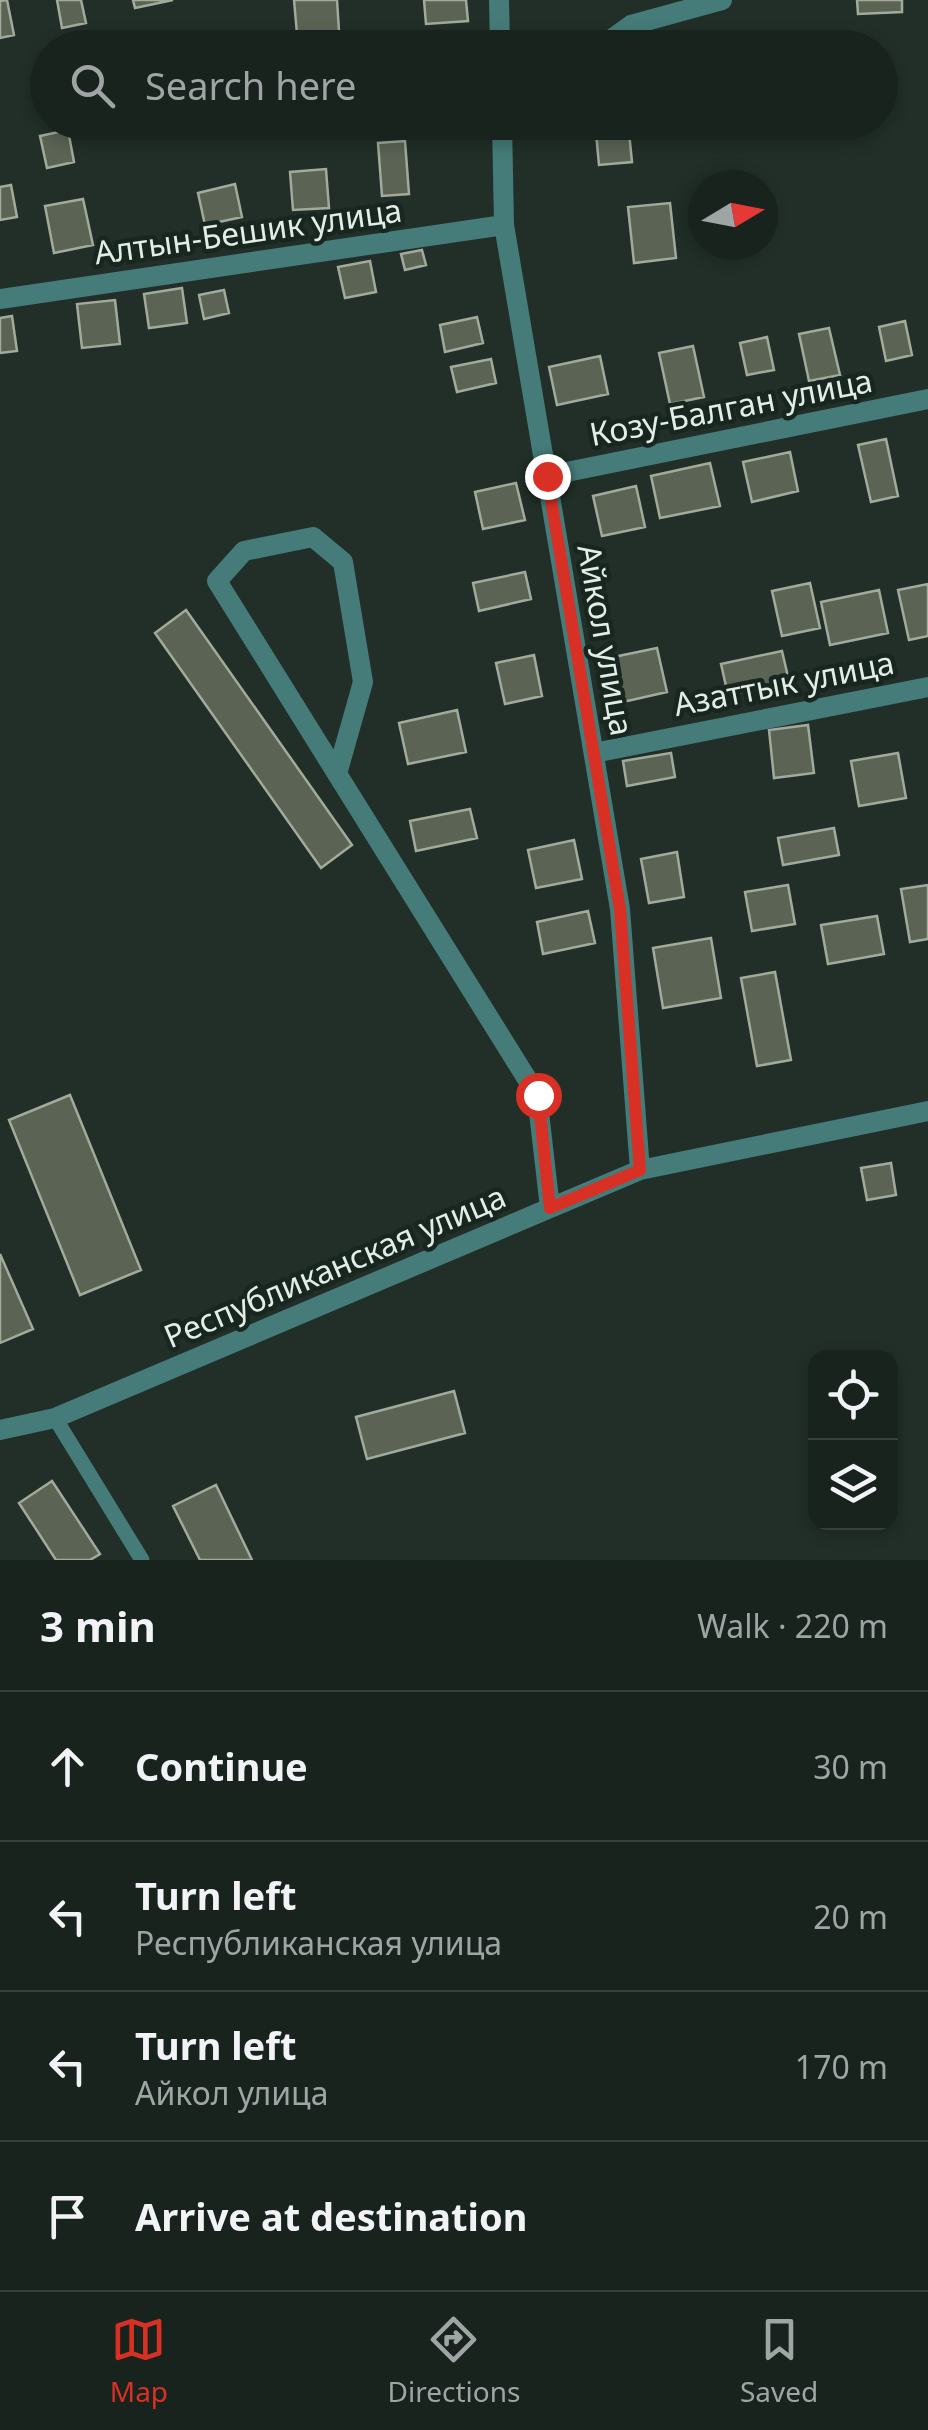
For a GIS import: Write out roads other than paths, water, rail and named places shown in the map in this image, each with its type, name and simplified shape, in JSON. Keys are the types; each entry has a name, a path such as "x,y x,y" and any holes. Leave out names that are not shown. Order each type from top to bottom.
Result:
{"street":[{"path":"499,0 500,30"},
{"path":"624,30 722,0"},
{"name":"Айкол улица","path":"502,140 504,225 620,909 640,1170"},
{"name":"Алтын-Бешик улица","path":"0,298 504,225"},
{"name":"Козу-Балган улица","path":"547,476 928,400"},
{"path":"337,774 363,682 343,562 313,537 244,551 216,581 538,1095 550,1208"},
{"name":"Азаттык улица","path":"594,753 928,686"},
{"name":"Республиканская улица","path":"0,1430 55,1418 640,1170 928,1110"}],"lane":[{"path":"55,1418 142,1560"}]}
